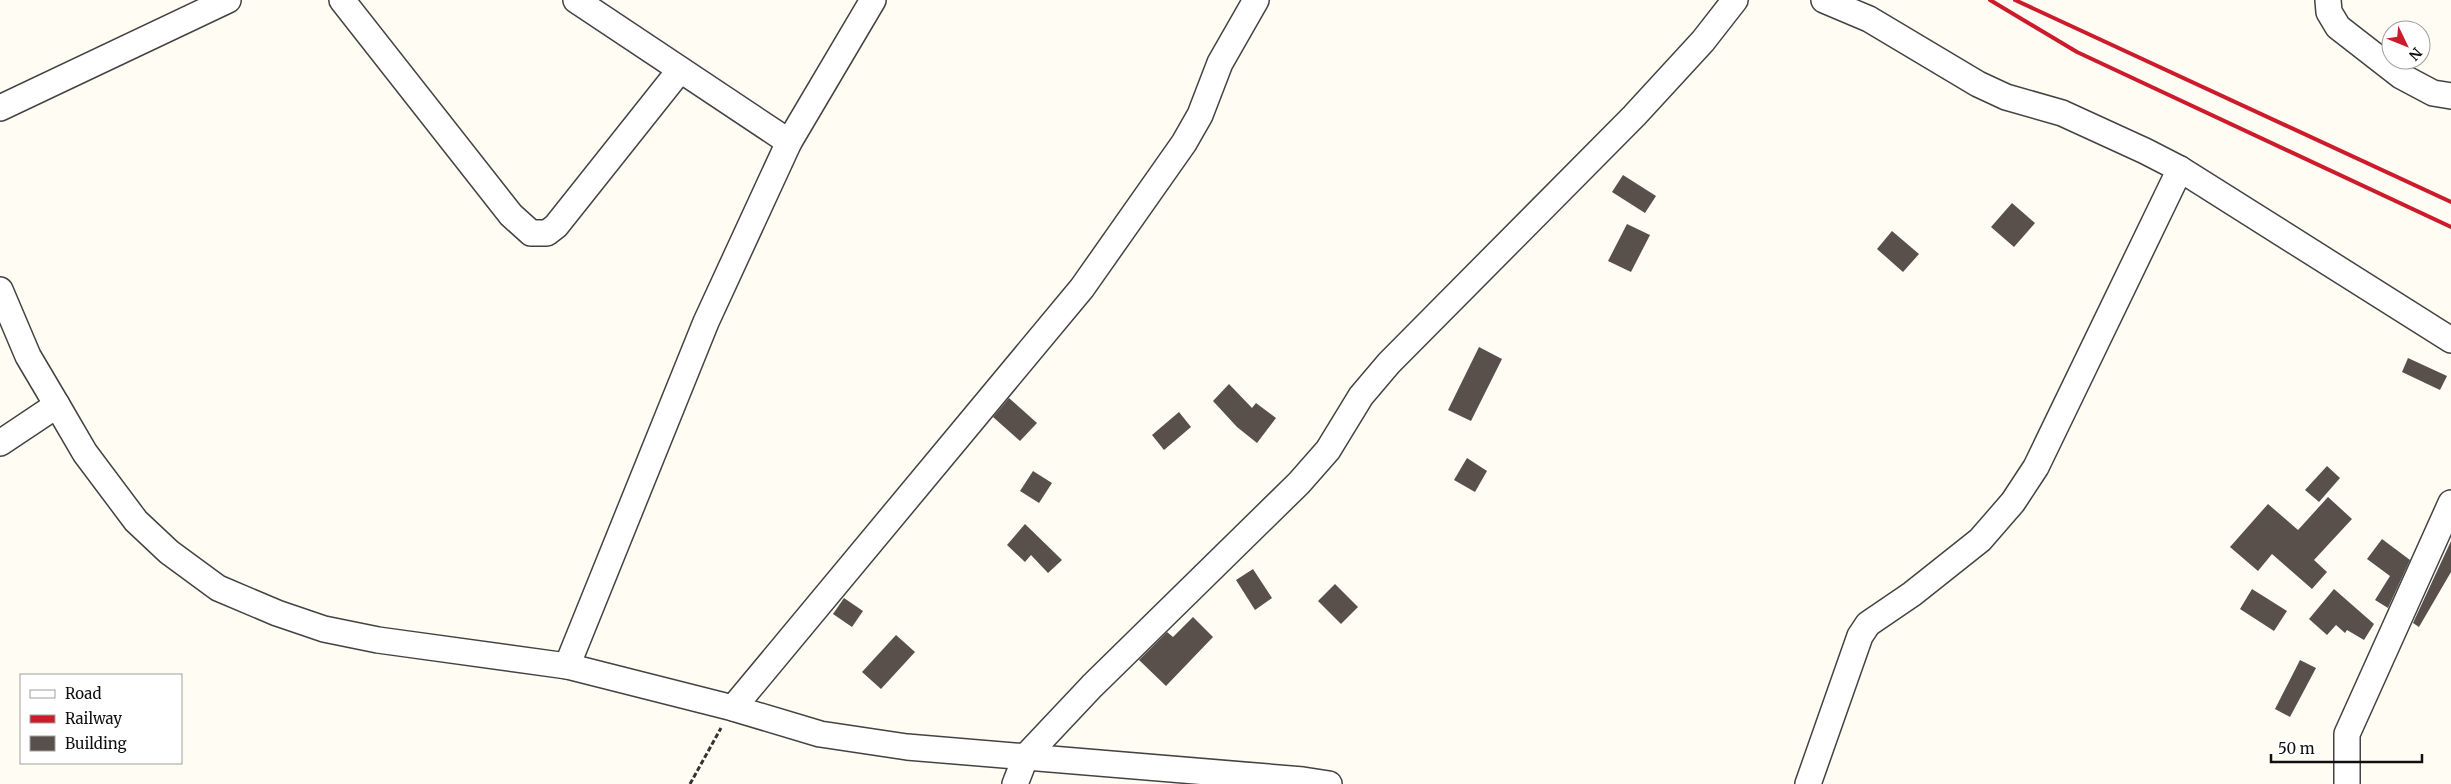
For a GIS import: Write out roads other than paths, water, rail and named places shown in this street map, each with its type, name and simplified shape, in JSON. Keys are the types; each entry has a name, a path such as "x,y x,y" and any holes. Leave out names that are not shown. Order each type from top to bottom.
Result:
{"street":[{"path":"0,108 228,0"},
{"path":"342,0 511,215 531,233 547,232 556,226 680,70"},
{"path":"576,0 789,142"},
{"path":"567,666 706,322 789,142 873,0"},
{"path":"733,708 1082,288 1184,143 1200,115 1220,63 1256,0"},
{"path":"1015,784 1026,756 1092,686 1299,483 1328,450 1362,396 1389,363 1634,116 1704,41 1735,0"},
{"path":"1824,0 1884,28 1978,84 2006,97 2062,112 2180,169 2451,340"},
{"path":"2328,0 2329,12 2338,27 2401,76 2433,93 2451,96"},
{"path":"1808,784 1860,636 1868,624 1912,594 1980,540 2013,502 2041,458 2180,169"},
{"path":"0,290 28,356 85,453 136,521 169,552 218,588 277,613 324,629 378,640 567,666 733,708 820,734 907,747 1303,780 1328,784"},
{"path":"0,443 57,405"},
{"path":"2347,784 2347,734 2451,503"}],"railway":[{"path":"1990,0 2077,52 2451,227"},
{"path":"2015,0 2451,202"}]}
